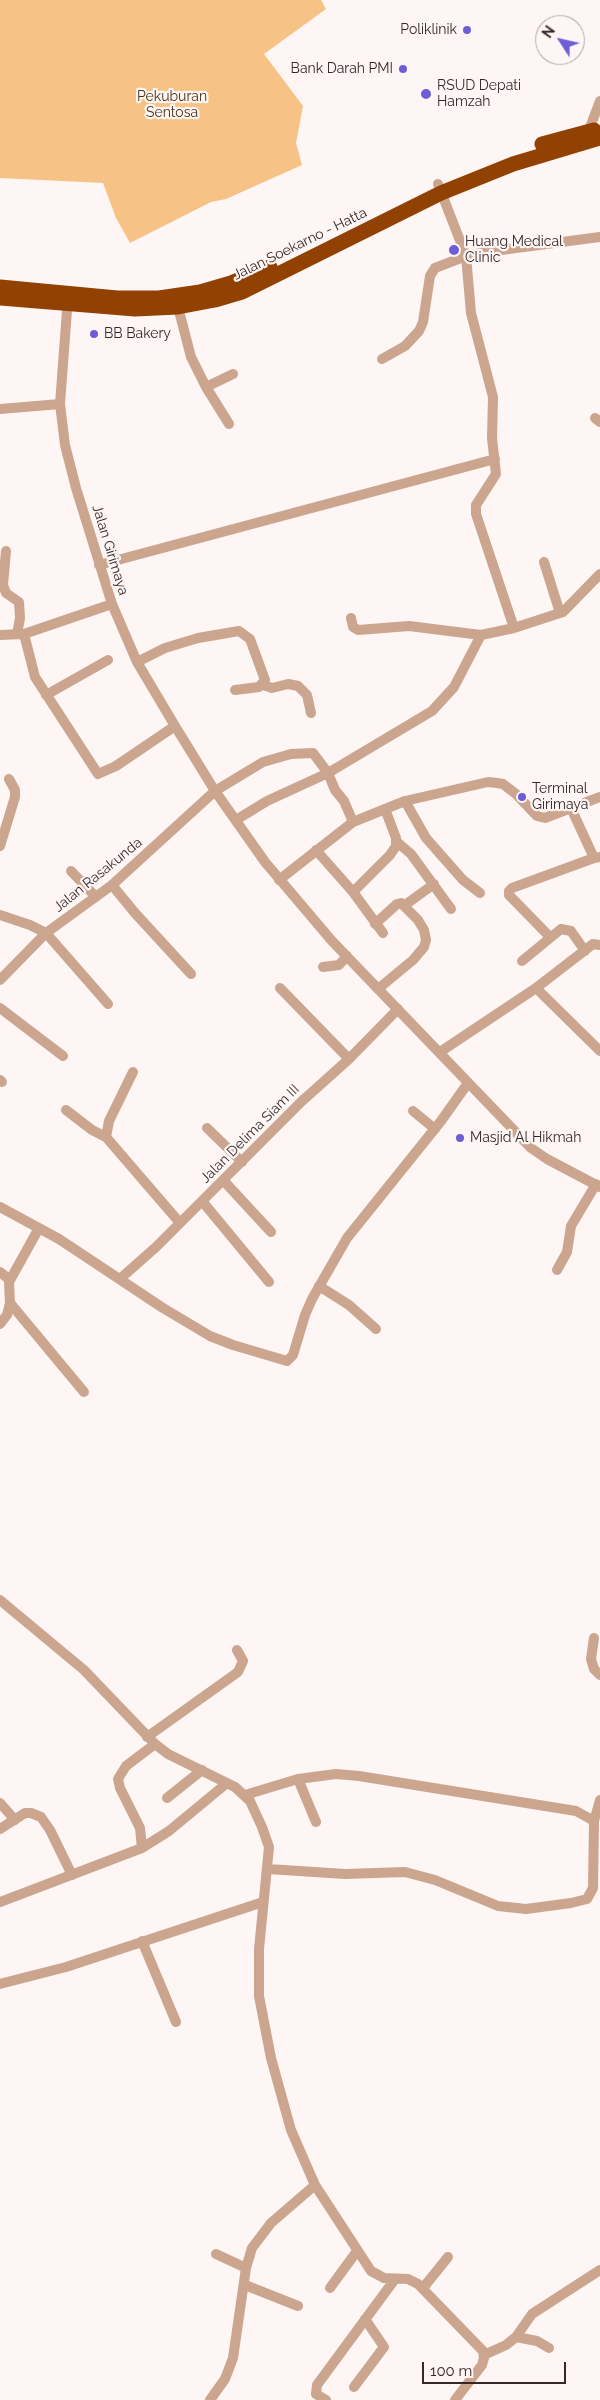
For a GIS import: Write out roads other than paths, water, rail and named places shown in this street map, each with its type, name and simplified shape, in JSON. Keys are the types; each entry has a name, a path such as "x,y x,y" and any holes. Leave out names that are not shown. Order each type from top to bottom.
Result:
{"highway":[{"name":"Jalan Soekarno - Hatta","path":"0,298 68,300 160,298 200,292 231,284 440,189 512,154 596,132"},
{"name":"Jalan Soekarno - Hatta","path":"0,287 135,310 178,307 215,300 242,292 440,189"}],"street":[{"path":"596,132 600,101"},
{"path":"440,189 466,256 471,313 493,397 492,426 495,476 476,505 476,514 514,628"},
{"path":"382,359 405,346 419,332 423,322 432,270 466,256 600,237"},
{"name":"Jalan Girimaya","path":"68,300 60,404 65,445 112,604 137,662 174,726 215,792 279,880 347,956 538,1154 598,1185"},
{"path":"178,307 191,357 206,387 229,424"},
{"path":"206,387 233,374"},
{"path":"0,409 60,404"},
{"path":"99,565 494,459"},
{"path":"6,551 3,584 6,593 19,602 21,634 35,678 98,774 116,766 174,726"},
{"path":"544,562 560,613"},
{"path":"351,618 353,627 358,630 409,626 481,635 514,628 560,613 569,608 600,574"},
{"path":"0,635 21,634 112,604"},
{"path":"137,662 165,648 190,641 239,632 250,639 265,676 263,684"},
{"path":"236,820 267,801 328,773 425,716 439,705 454,687 481,635"},
{"path":"46,695 108,660"},
{"path":"235,690 263,684 270,688 288,684 298,686 307,695 311,712"},
{"name":"Jalan Rasakunda","path":"0,980 46,933 112,885 215,792 263,762 291,754 313,753 328,773"},
{"path":"328,773 335,790 344,801 353,822"},
{"path":"0,846 15,797 15,790 9,779"},
{"path":"279,880 353,822 405,801 488,782 503,784 541,818 600,797"},
{"path":"405,801 426,838 462,880 480,893"},
{"path":"550,937 509,895 509,891 512,888 597,858 572,808"},
{"path":"385,809 396,842 411,854 451,909"},
{"path":"353,892 390,855 396,842"},
{"path":"316,850 353,892 383,933"},
{"path":"71,871 96,897"},
{"path":"405,905 434,884"},
{"path":"112,885 141,921 191,974"},
{"path":"376,924 397,904 405,905 422,925 426,943 413,960 378,989"},
{"path":"0,915 30,925 46,933 108,1004"},
{"path":"522,961 561,929 571,931 585,951"},
{"path":"440,1052 536,988 594,943 600,945"},
{"path":"323,967 337,966 347,956"},
{"path":"280,988 349,1059"},
{"path":"536,988 600,1051"},
{"path":"0,1008 63,1056"},
{"name":"Jalan Delima Siam III","path":"121,1278 180,1223 301,1102 349,1059 398,1009"},
{"path":"106,1136 109,1121 133,1072"},
{"path":"0,1206 121,1278 163,1308 210,1336 287,1361 293,1355 305,1315 318,1286 360,1220 435,1129 468,1083"},
{"path":"66,1110 92,1130 106,1136 180,1223"},
{"path":"413,1111 435,1129"},
{"path":"207,1128 242,1162"},
{"path":"223,1180 271,1232"},
{"path":"557,1270 567,1252 572,1226 598,1185"},
{"path":"202,1201 269,1282"},
{"path":"0,1324 7,1315 10,1303 8,1287 10,1280 39,1228"},
{"path":"0,1272 10,1280"},
{"path":"318,1286 349,1305 376,1330"},
{"path":"10,1303 84,1392"},
{"path":"0,1600 84,1670 151,1741 168,1754 226,1782 245,1795 254,1810 267,1840 268,1870 259,1949 259,1996 270,2058 284,2108 315,2185 356,2251 371,2271 384,2278 413,2280 481,2348 484,2355 482,2365 456,2400"},
{"path":"594,1638 591,1659 594,1669 600,1675"},
{"path":"142,1848 140,1828 120,1788 118,1779 126,1766 151,1741 238,1672 243,1661 237,1650"},
{"path":"167,1798 202,1770"},
{"path":"245,1795 298,1779 336,1774 359,1776 576,1811 594,1821"},
{"path":"298,1779 316,1822"},
{"path":"0,1902 142,1848 169,1831 226,1782"},
{"path":"268,1870 345,1874 405,1872 435,1880 498,1906 520,1909 548,1907 587,1899 591,1894 594,1861 594,1821 600,1800"},
{"path":"0,1803 14,1820"},
{"path":"0,1830 28,1813 41,1817 50,1830 72,1875"},
{"path":"0,1984 66,1967 263,1902"},
{"path":"142,1941 176,2022"},
{"path":"210,2400 220,2388 231,2364 245,2285 246,2268 252,2248 258,2237 286,2209 315,2185"},
{"path":"330,2288 356,2251"},
{"path":"216,2254 246,2268"},
{"path":"423,2288 448,2257"},
{"path":"484,2355 506,2345 516,2336 532,2314 600,2270"},
{"path":"326,2400 316,2394 316,2385 395,2278"},
{"path":"245,2285 298,2306"},
{"path":"354,2387 384,2348 365,2319"},
{"path":"516,2336 537,2341 549,2348"}],"place":[{"name":"Poliklinik","path":"467,30"},
{"name":"Bank Darah PMI","path":"403,69"},
{"name":"RSUD Depati Hamzah","path":"426,94"},
{"name":"Huang Medical Clinic","path":"454,250"},
{"name":"BB Bakery","path":"94,334"},
{"name":"Terminal Girimaya","path":"522,797"},
{"name":"Masjid Al Hikmah","path":"460,1138"}],"park label":[{"name":"Pekuburan Sentosa","path":"172,105"}]}
